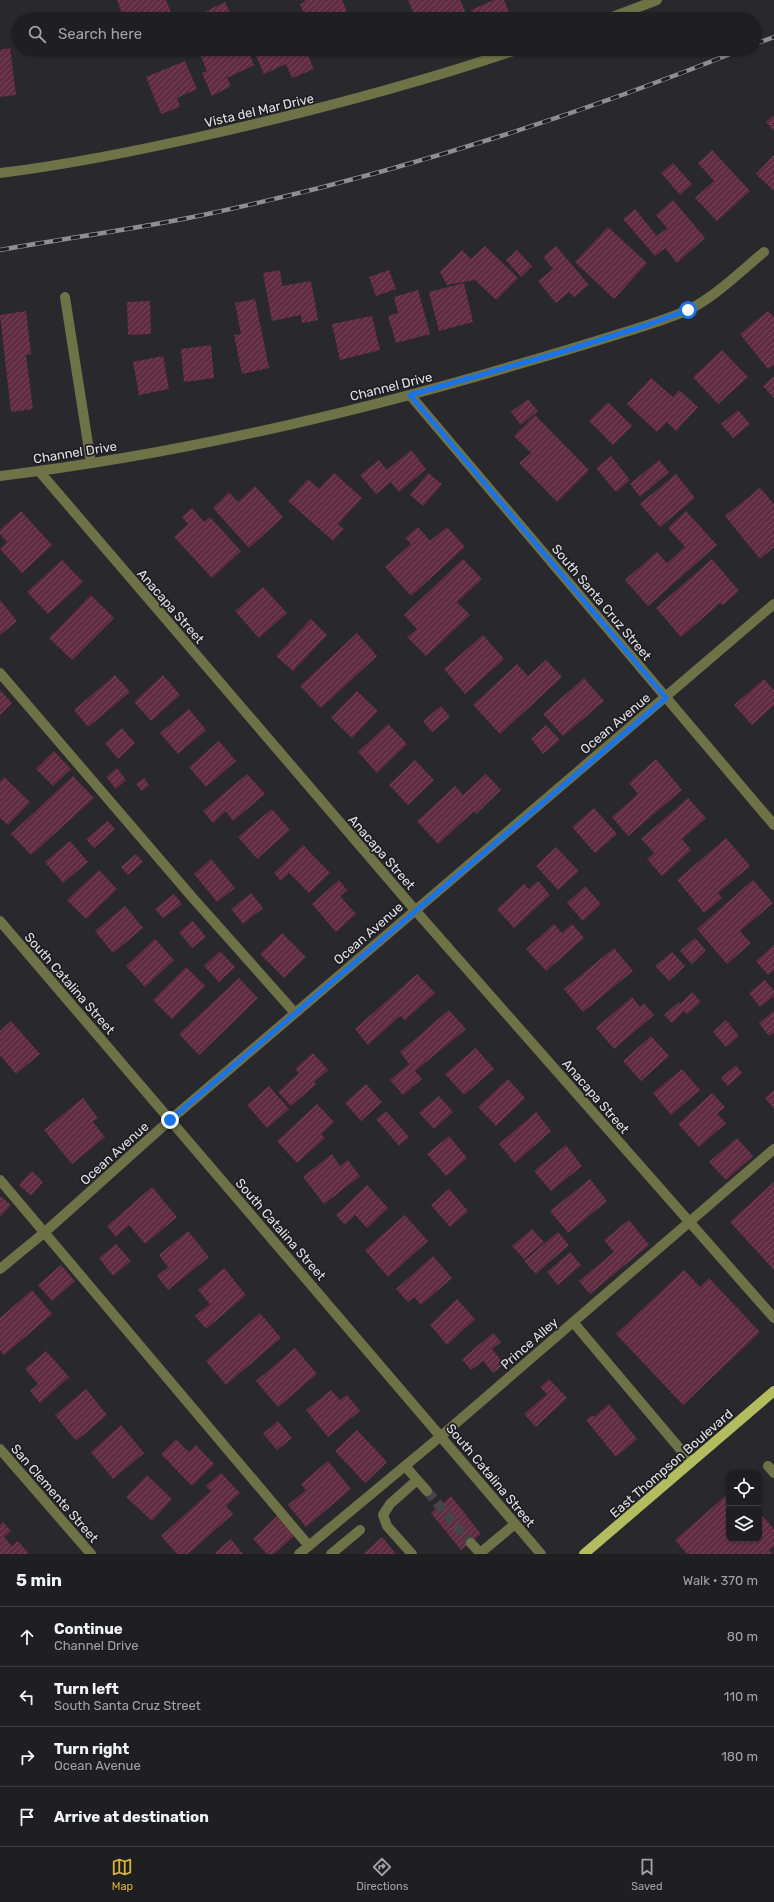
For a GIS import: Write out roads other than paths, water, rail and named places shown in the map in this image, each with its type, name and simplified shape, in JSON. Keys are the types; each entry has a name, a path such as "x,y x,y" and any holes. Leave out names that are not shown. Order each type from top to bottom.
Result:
{"main road":[{"name":"East Thompson Boulevard","path":"584,1554 774,1391"}],"street":[{"path":"625,12 657,0"},
{"name":"Vista del Mar Drive","path":"0,173 62,165 166,144 321,109 498,56"},
{"name":"Channel Drive","path":"0,476 173,449 305,422 410,395 565,351 674,316 702,302 764,252"},
{"path":"64,297 91,463"},
{"name":"South Santa Cruz Street","path":"410,395 774,825"},
{"name":"Anacapa Street","path":"39,471 415,910 774,1318"},
{"name":"Ocean Avenue","path":"0,1269 45,1232 170,1120 666,698 774,604"},
{"path":"0,673 192,897 295,1013"},
{"name":"South Catalina Street","path":"0,921 541,1554"},
{"name":"Prince Alley","path":"299,1554 441,1436 774,1150"},
{"path":"0,1180 309,1546"},
{"path":"573,1322 692,1462"},
{"name":"San Clemente Street","path":"0,1449 91,1554"},
{"path":"405,1466 427,1491"},
{"path":"412,1554 387,1526 383,1515 390,1504 417,1480"},
{"path":"471,1543 479,1554 515,1524"},
{"path":"331,1554 360,1530"}],"tunnel":[{"path":"427,1491 471,1543"}],"railway":[{"path":"762,41 774,37"},
{"path":"0,250 203,215 272,200 409,164 544,122 677,75 725,56"}]}
